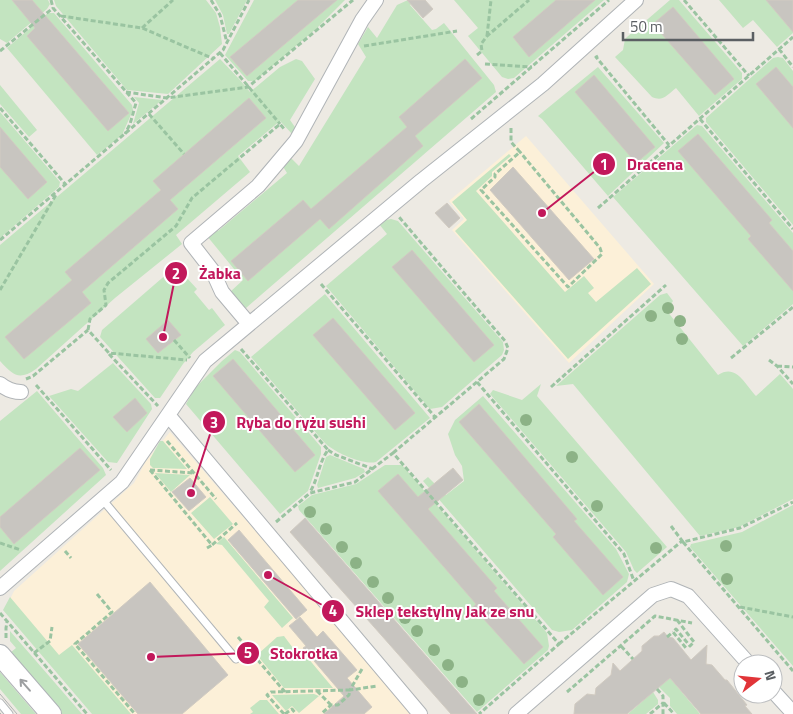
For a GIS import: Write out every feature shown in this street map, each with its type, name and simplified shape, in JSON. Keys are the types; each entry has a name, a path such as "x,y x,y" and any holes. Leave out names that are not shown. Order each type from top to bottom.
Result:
{"street":[{"path":"249,324 222,292 212,270 191,243 258,186 296,141 362,20 376,0"},
{"path":"0,588 122,482 164,411 205,361 421,180 543,84 636,0"},
{"path":"0,384 16,392 23,386"},
{"path":"164,411 420,714"},
{"path":"516,714 652,595 671,589 688,596 740,654"},
{"path":"4,648 51,714"},
{"path":"783,702 793,714"}],"lane":[{"path":"102,500 236,658"},
{"path":"0,703 10,714"}],"path":[{"path":"51,0 53,8 136,103 125,135"},
{"path":"142,28 174,0"},
{"path":"211,0 220,16 227,43"},
{"path":"0,240 214,59 223,50 249,0"},
{"path":"126,92 167,98 248,87 353,0"},
{"path":"487,36 491,0"},
{"path":"477,55 482,51 481,44 487,36 529,0"},
{"path":"684,0 749,76"},
{"path":"0,51 53,8"},
{"path":"61,15 142,28 214,59"},
{"path":"603,30 607,41 603,50 596,57 670,145"},
{"path":"346,49 457,31"},
{"path":"598,208 793,37"},
{"path":"779,49 793,67"},
{"path":"220,53 296,141"},
{"path":"485,64 532,67"},
{"path":"0,108 66,185"},
{"path":"150,114 184,154"},
{"path":"700,118 793,229"},
{"path":"23,386 88,330 90,319 106,305 104,290 108,283 176,226 192,198 280,124"},
{"path":"511,128 511,142 520,152 600,248 602,254 568,287 481,190 495,177 495,174 520,152"},
{"path":"0,290 58,191"},
{"path":"310,493 355,482 373,469 504,359 508,348 505,341 390,207"},
{"path":"311,273 435,417"},
{"path":"550,387 666,285"},
{"path":"731,358 793,306"},
{"path":"88,330 164,411"},
{"path":"232,339 328,450 373,469"},
{"path":"109,354 191,360 174,340"},
{"path":"769,360 793,384"},
{"path":"777,366 793,367"},
{"path":"477,382 624,554 634,581"},
{"path":"36,385 114,473"},
{"path":"266,531 310,493 314,487 324,455 328,450"},
{"path":"394,452 559,644"},
{"path":"194,473 150,470 212,545"},
{"path":"479,714 559,644 683,541 740,528 793,502"},
{"path":"207,548 237,523"},
{"path":"671,526 793,671"},
{"path":"0,543 28,552"},
{"path":"97,594 112,612 76,644 135,714"},
{"path":"738,607 793,617"},
{"path":"0,613 86,714"},
{"path":"564,696 655,616 693,623 699,627"},
{"path":"667,637 676,629 690,646 694,642 676,620"},
{"path":"4,648 7,621"},
{"path":"34,653 50,641 52,627"},
{"path":"673,632 686,648"},
{"path":"238,637 285,692"},
{"path":"621,646 632,659"},
{"path":"321,714 331,705 338,705 349,696 350,690 362,669"},
{"path":"296,714 292,709 284,714 267,695 271,692 350,690 376,686"},
{"path":"657,689 663,696 663,714"},
{"path":"317,691 331,705"},
{"path":"650,714 663,702"},
{"path":"663,702 674,714"}],"shaded area":[{"path":"526,136 654,284 569,363 452,230 464,219 449,201"},
{"path":"170,432 413,714 95,714 5,609 14,591 134,483 146,461"}],"green space":[{"path":"0,0 48,0 50,4 47,9 7,43 0,39"},
{"path":"54,0 206,0 216,13 222,44 168,94 127,90 56,6"},
{"path":"215,0 247,0 229,34 227,34 223,15"},
{"path":"254,0 345,0 317,28 255,81 248,81 225,55"},
{"path":"408,0 415,0 410,5 432,30 444,23 494,85 496,92 246,308 240,306 230,292 243,280 207,236 216,228 218,231 287,173 282,165 290,157 299,166 366,57 358,44 368,27 377,38 397,5"},
{"path":"454,0 604,0 514,78 508,79 502,77 468,36 478,28"},
{"path":"670,0 679,0 742,73 742,79 699,116 676,88 662,98 652,97 615,57 623,50 625,39"},
{"path":"719,0 793,0 793,33 777,47 753,20 743,28"},
{"path":"48,13 54,13 132,105 133,110 122,135 97,155 7,48"},
{"path":"773,58 783,58 793,71 793,225 706,122 706,118"},
{"path":"220,59 250,92 280,67 296,59 302,61 315,79 290,120 297,130 293,135 280,121 238,156 250,172 176,235 182,244 115,298 36,369 25,375 16,375 0,361 0,245"},
{"path":"598,67 664,143 608,196 538,116"},
{"path":"0,85 37,130 29,137 0,104"},
{"path":"134,97 162,100 133,124 139,103"},
{"path":"0,112 60,182 59,187 0,238"},
{"path":"697,125 702,126 793,233 793,304 743,346 613,197"},
{"path":"509,154 511,156 492,172 492,176 476,191 565,292 584,276 594,288 588,293 596,302 637,268 651,284 568,359 455,231 467,220 452,202"},
{"path":"391,219 398,221 503,342 504,350 502,355 442,407 430,409 326,286 387,234 379,224 382,221"},
{"path":"176,266 197,289 194,292 209,310 212,308 225,325 193,352 160,398 155,398 100,337 102,330"},
{"path":"667,293 673,301 667,311 718,375 724,372 735,373 740,376 756,396 780,374 793,389 793,499 739,527 700,536 573,384 556,386 660,295"},
{"path":"325,294 430,418 376,462 372,463 354,459 342,454 323,441 251,357"},
{"path":"235,350 240,352 321,447 321,454 308,491 280,514 186,404 195,388"},
{"path":"113,363 151,404 152,409 117,463 108,462 49,396 71,389 78,391"},
{"path":"541,384 537,396 667,547 637,573 626,552 490,394 493,390 522,400"},
{"path":"37,391 103,468 106,475 0,571 0,421"},
{"path":"483,396 616,549 629,574 627,582 572,630 559,632 552,630 423,481 428,477 446,495 464,481 462,466 455,455 448,434 455,420"},
{"path":"160,441 163,441 187,469 153,468 150,465 150,459"},
{"path":"330,455 364,469 365,472 355,478 318,488 317,485 326,457"},
{"path":"385,465 402,465 547,633 548,650 477,712 299,510 298,506 312,495 356,484"},
{"path":"155,473 190,475 171,492"},
{"path":"210,497 233,524 214,539 191,513"},
{"path":"793,505 793,666 690,547 691,544 742,532"},
{"path":"224,537 293,618 282,628 264,607 269,601 222,545 216,544"},
{"path":"10,597 59,655 72,645 131,714 92,714 3,610"},
{"path":"10,631 82,714 62,714 10,653 16,648 10,641"},
{"path":"284,636 293,648 302,651 333,688 284,688 257,655 277,637"},
{"path":"0,672 36,714 21,714 0,689"},
{"path":"670,678 700,714 677,714 670,706 670,698 659,687"},
{"path":"653,692 658,700 658,704 646,714 628,714"},
{"path":"314,694 319,696 299,713 292,706 286,711 272,695"},
{"path":"260,700 267,700 279,714 250,714 253,712 250,708"}],"building":[{"path":"12,0 32,0 129,113 108,131 27,36 35,28"},
{"path":"298,0 337,0 247,76 230,57"},
{"path":"407,0 425,0 433,9 423,18"},
{"path":"556,0 595,0 529,57 513,37"},
{"path":"766,0 793,0 793,32"},
{"path":"673,7 734,79 715,95 653,24"},
{"path":"465,59 482,78 415,136 423,146 329,229 320,219 248,281 231,261 303,200 311,209 407,127 399,117"},
{"path":"776,67 793,87 793,128 756,84"},
{"path":"594,75 655,147 636,163 575,92"},
{"path":"249,98 266,118 170,200 178,209 82,292 91,303 24,359 5,337 72,280 65,272 161,190 153,181"},
{"path":"0,127 47,182 28,199 0,167"},
{"path":"698,134 772,220 769,223 793,251 793,291 748,239 751,236 678,151"},
{"path":"513,167 594,259 569,280 490,190"},
{"path":"447,203 460,218 449,228 435,213"},
{"path":"412,250 494,345 474,362 392,267"},
{"path":"333,318 415,413 395,430 313,335"},
{"path":"168,320 181,335 158,353 146,339"},
{"path":"233,359 315,455 295,472 213,376"},
{"path":"135,398 147,413 127,432 113,417"},
{"path":"479,404 577,519 574,521 623,577 603,595 553,537 556,534 459,422"},
{"path":"80,448 100,470 14,544 0,527 0,517"},
{"path":"453,468 463,480 428,509 497,588 494,591 543,647 524,664 473,607 476,604 378,491 398,474 418,497"},
{"path":"190,478 206,497 189,511 172,492"},
{"path":"305,518 477,714 451,714 290,532"},
{"path":"239,530 307,610 296,619 228,540"},
{"path":"150,582 228,675 182,714 138,714 78,644"},
{"path":"300,617 317,637 323,631 357,670 347,678 372,707 364,714 324,714 344,696 303,648 306,646 289,626"},
{"path":"664,632 668,637 673,638 691,660 707,645 706,664 712,665 733,688 733,704 746,704 745,706 752,714 701,714 670,678 627,714 574,714 575,704 587,694 595,695 596,688 611,675 613,663 620,671 642,651 642,646 654,636 659,636"}],"tram line":[{"path":"0,694 17,714"}],"place":[{"name":"Dracena","path":"542,213"},
{"name":"Żabka","path":"163,337"},
{"name":"Ryba do ryżu sushi","path":"191,493"},
{"name":"Sklep tekstylny Jak ze snu","path":"268,575"},
{"name":"Stokrotka","path":"151,657"}]}
